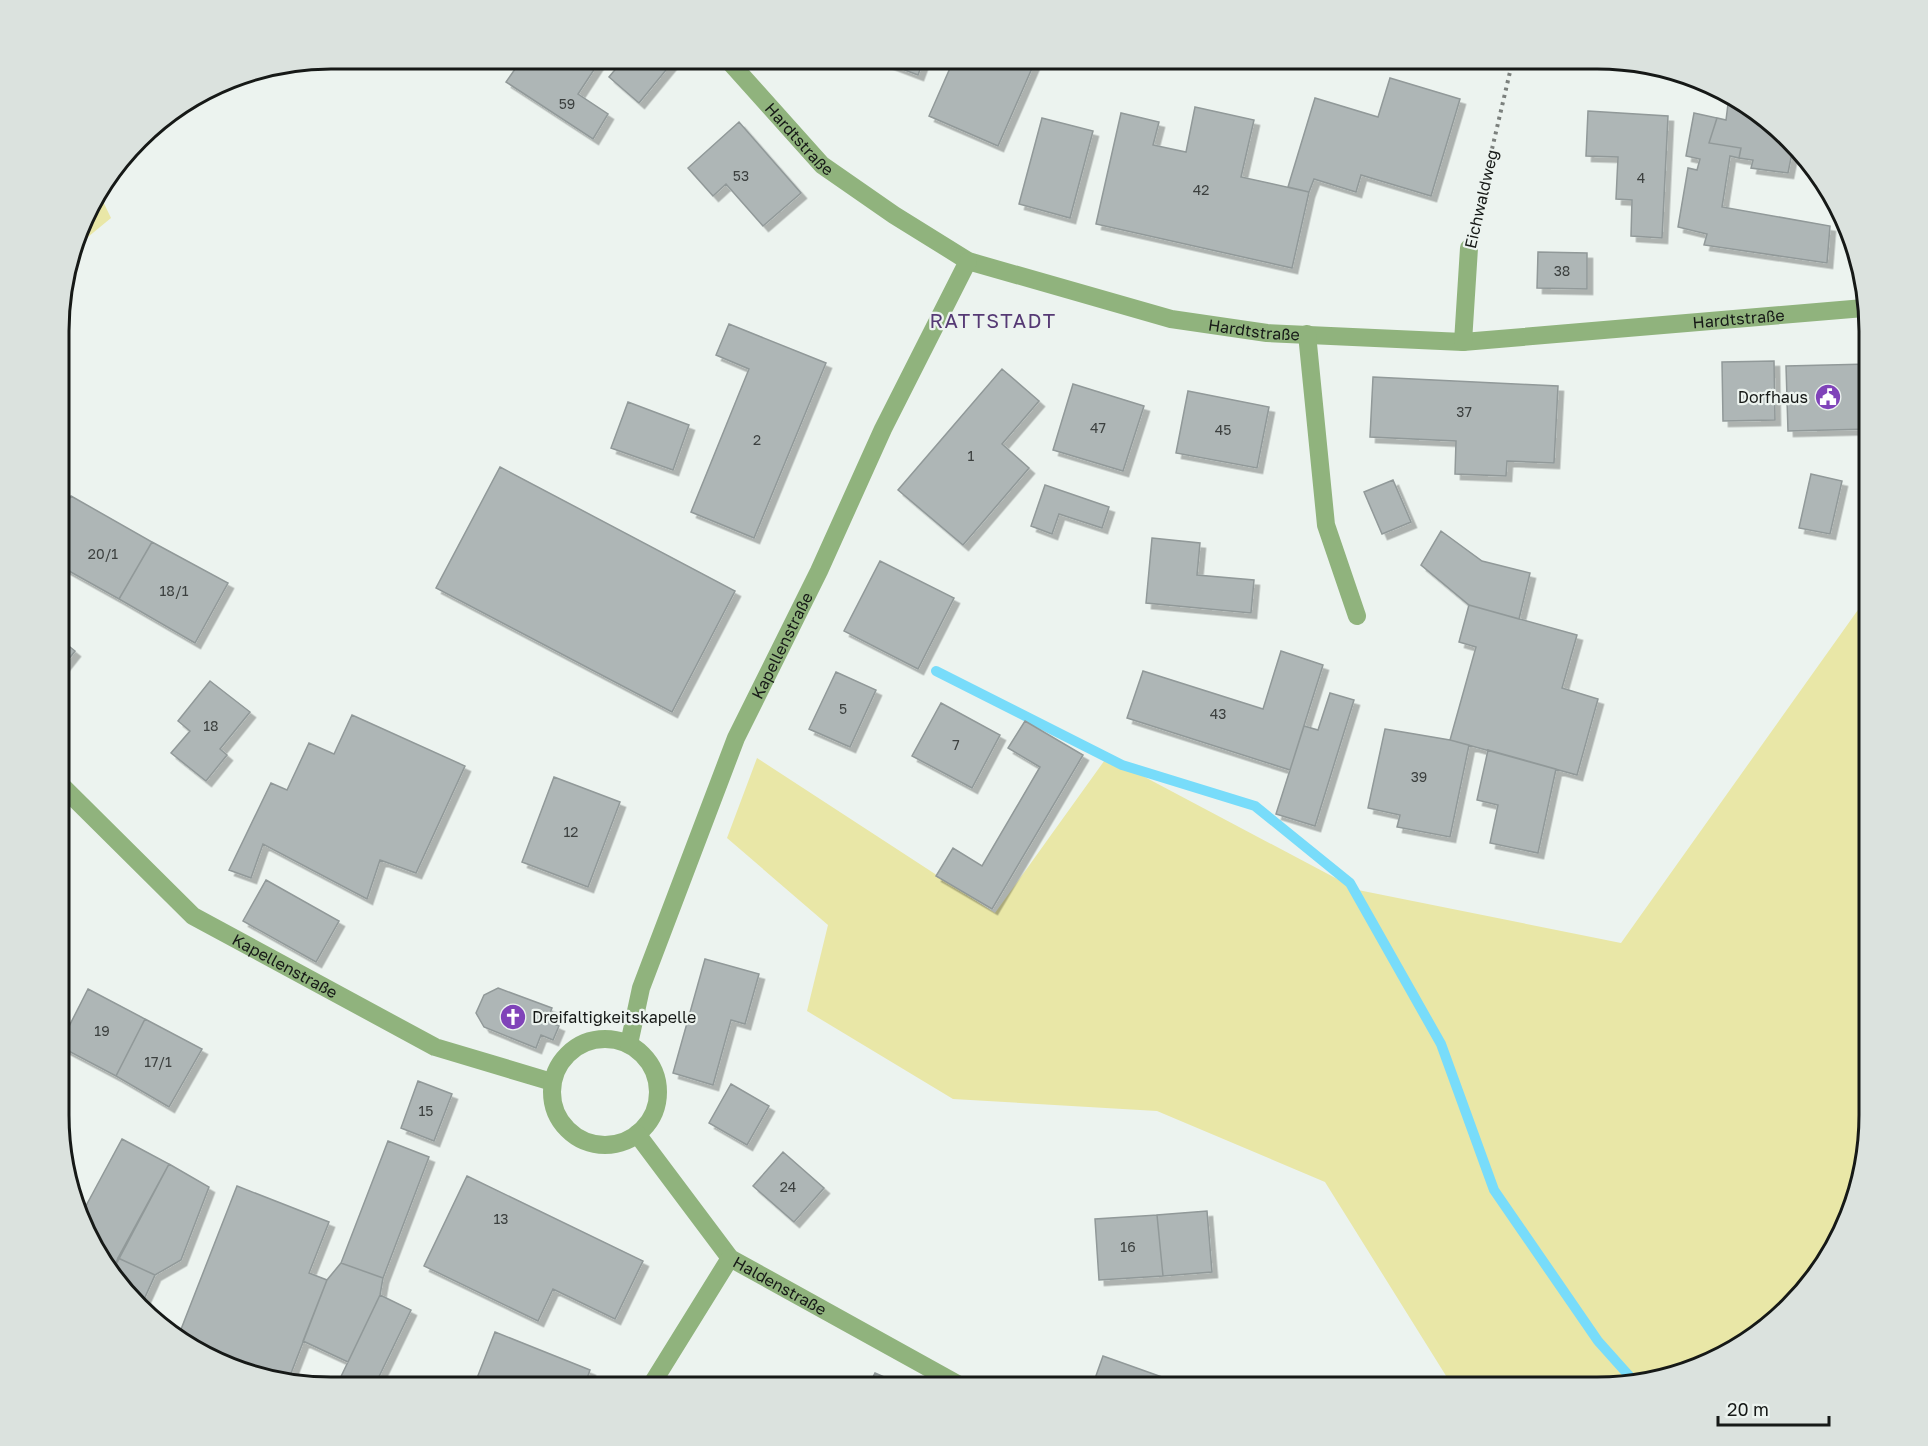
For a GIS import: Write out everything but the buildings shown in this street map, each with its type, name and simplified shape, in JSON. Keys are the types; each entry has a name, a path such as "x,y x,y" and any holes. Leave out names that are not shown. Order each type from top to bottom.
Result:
{"street":[{"name":"Hardtstraße","path":"736,69 822,165 894,215 968,261 1171,319 1267,333 1463,342 1858,309"},
{"name":"Eichwaldweg","path":"1463,342 1469,248"},
{"name":"Kapellenstraße","path":"629,1044 641,988 736,738 819,571 883,429 968,261"},
{"path":"1306,334 1326,525 1357,616"},
{"name":"Kapellenstraße","path":"69,793 193,916 435,1047 552,1082"},
{"path":"609,1039 629,1044 643,1054 653,1070 658,1087 656,1104 649,1121 637,1134 621,1142 603,1145 585,1141 569,1131 558,1117 552,1100 552,1082 560,1064 573,1050 590,1041 609,1039"},
{"name":"Haldenstraße","path":"637,1134 730,1257 945,1377"},
{"path":"656,1377 730,1257"}],"path":[{"name":"Eichwaldweg","path":"1469,248 1511,69"}],"shaded area":[{"path":"103,202 111,218 86,239"},
{"path":"1859,608 1859,1115 1857,1150 1850,1183 1839,1216 1824,1246 1794,1288 1757,1323 1713,1350 1681,1363 1632,1375 1447,1377 1325,1182 1157,1111 953,1099 807,1011 828,925 727,838 757,758 995,913 1107,757 1358,890 1621,943"}],"waterway":[{"path":"936,671 1122,765 1255,806 1350,883 1441,1044 1494,1190 1598,1341 1629,1375"}],"place":[{"name":"Dorfhaus","path":"1828,397"},
{"name":"Dreifaltigkeitskapelle","path":"513,1017"}],"district":[{"name":"RATTSTADT","path":"993,321"}]}
